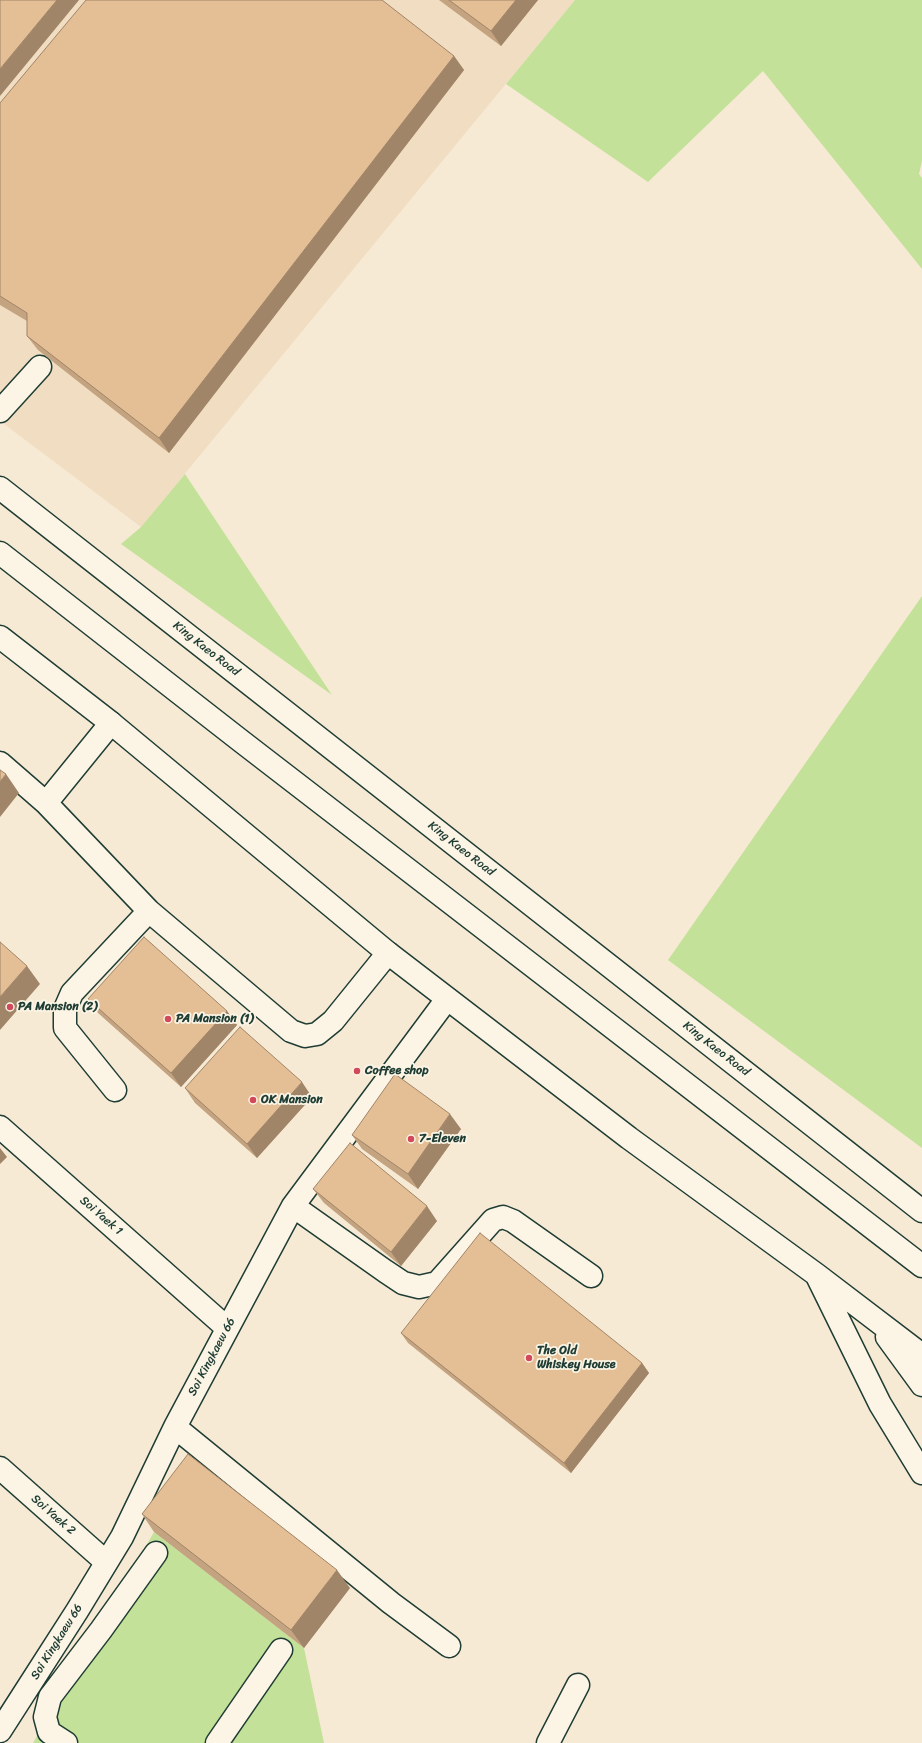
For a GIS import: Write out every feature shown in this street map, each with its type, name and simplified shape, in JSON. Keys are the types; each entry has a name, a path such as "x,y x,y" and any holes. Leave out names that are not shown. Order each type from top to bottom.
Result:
{"main road":[{"path":"0,411 40,367"},
{"name":"King Kaeo Road","path":"0,488 922,1211"},
{"path":"0,553 241,741 922,1266"},
{"path":"0,637 111,723 388,953 629,1138 817,1275 922,1355"},
{"path":"46,803 111,723"},
{"path":"0,763 46,803 149,911 291,1031 304,1036 317,1034 333,1021 388,953"},
{"path":"114,1090 65,1028 65,1009 72,993 149,911"},
{"name":"Soi Kingkaew 66","path":"0,1731 77,1611 122,1537 175,1427 293,1206 447,998"},
{"path":"0,1127 228,1328"},
{"path":"293,1206 403,1283 419,1287 438,1284 493,1220 503,1218 513,1221 592,1276"},
{"path":"817,1275 880,1404 922,1473"},
{"path":"872,1317 922,1385"},
{"path":"175,1427 391,1603 449,1646"},
{"name":"Soi Yaek 2","path":"0,1468 106,1562"},
{"path":"66,1743 49,1732 45,1717 50,1697 101,1630 156,1553"},
{"path":"77,1611 101,1630"},
{"path":"217,1743 282,1650"},
{"path":"548,1743 578,1685"}],"shaded area":[{"path":"0,0 575,0 141,527 0,421"}],"green space":[{"path":"575,0 922,0 922,161 919,174 922,178 922,269 763,71 648,182 506,84"},
{"path":"185,474 332,695 121,544 141,527"},
{"path":"922,596 922,1148 668,960"},
{"path":"154,1532 304,1648 324,1743 33,1743"}],"building":[{"path":"0,0 57,0 0,69"},
{"path":"86,0 382,0 454,56 159,438 27,336 27,313 0,296 0,103"},
{"path":"449,0 516,0 491,31"},
{"path":"0,770 6,774 0,782"},
{"name":"PA Mansion (1)","path":"144,937 227,1011 171,1073 88,999"},
{"path":"0,942 27,966 0,997"},
{"name":"OK Mansion","path":"240,1027 302,1082 247,1144 185,1088"},
{"name":"7-Eleven","path":"395,1074 450,1114 408,1174 352,1135"},
{"path":"350,1143 427,1206 391,1252 313,1189"},
{"name":"The Old Whiskey House","path":"480,1233 642,1363 564,1463 401,1333"},
{"path":"188,1454 337,1570 291,1630 142,1514"}],"place":[{"name":"PA Mansion (2)","path":"10,1007"},
{"name":"PA Mansion (1)","path":"168,1019"},
{"name":"Coffee shop","path":"357,1071"},
{"name":"OK Mansion","path":"253,1100"},
{"name":"7-Eleven","path":"411,1139"},
{"name":"The Old Whiskey House","path":"529,1358"}]}
